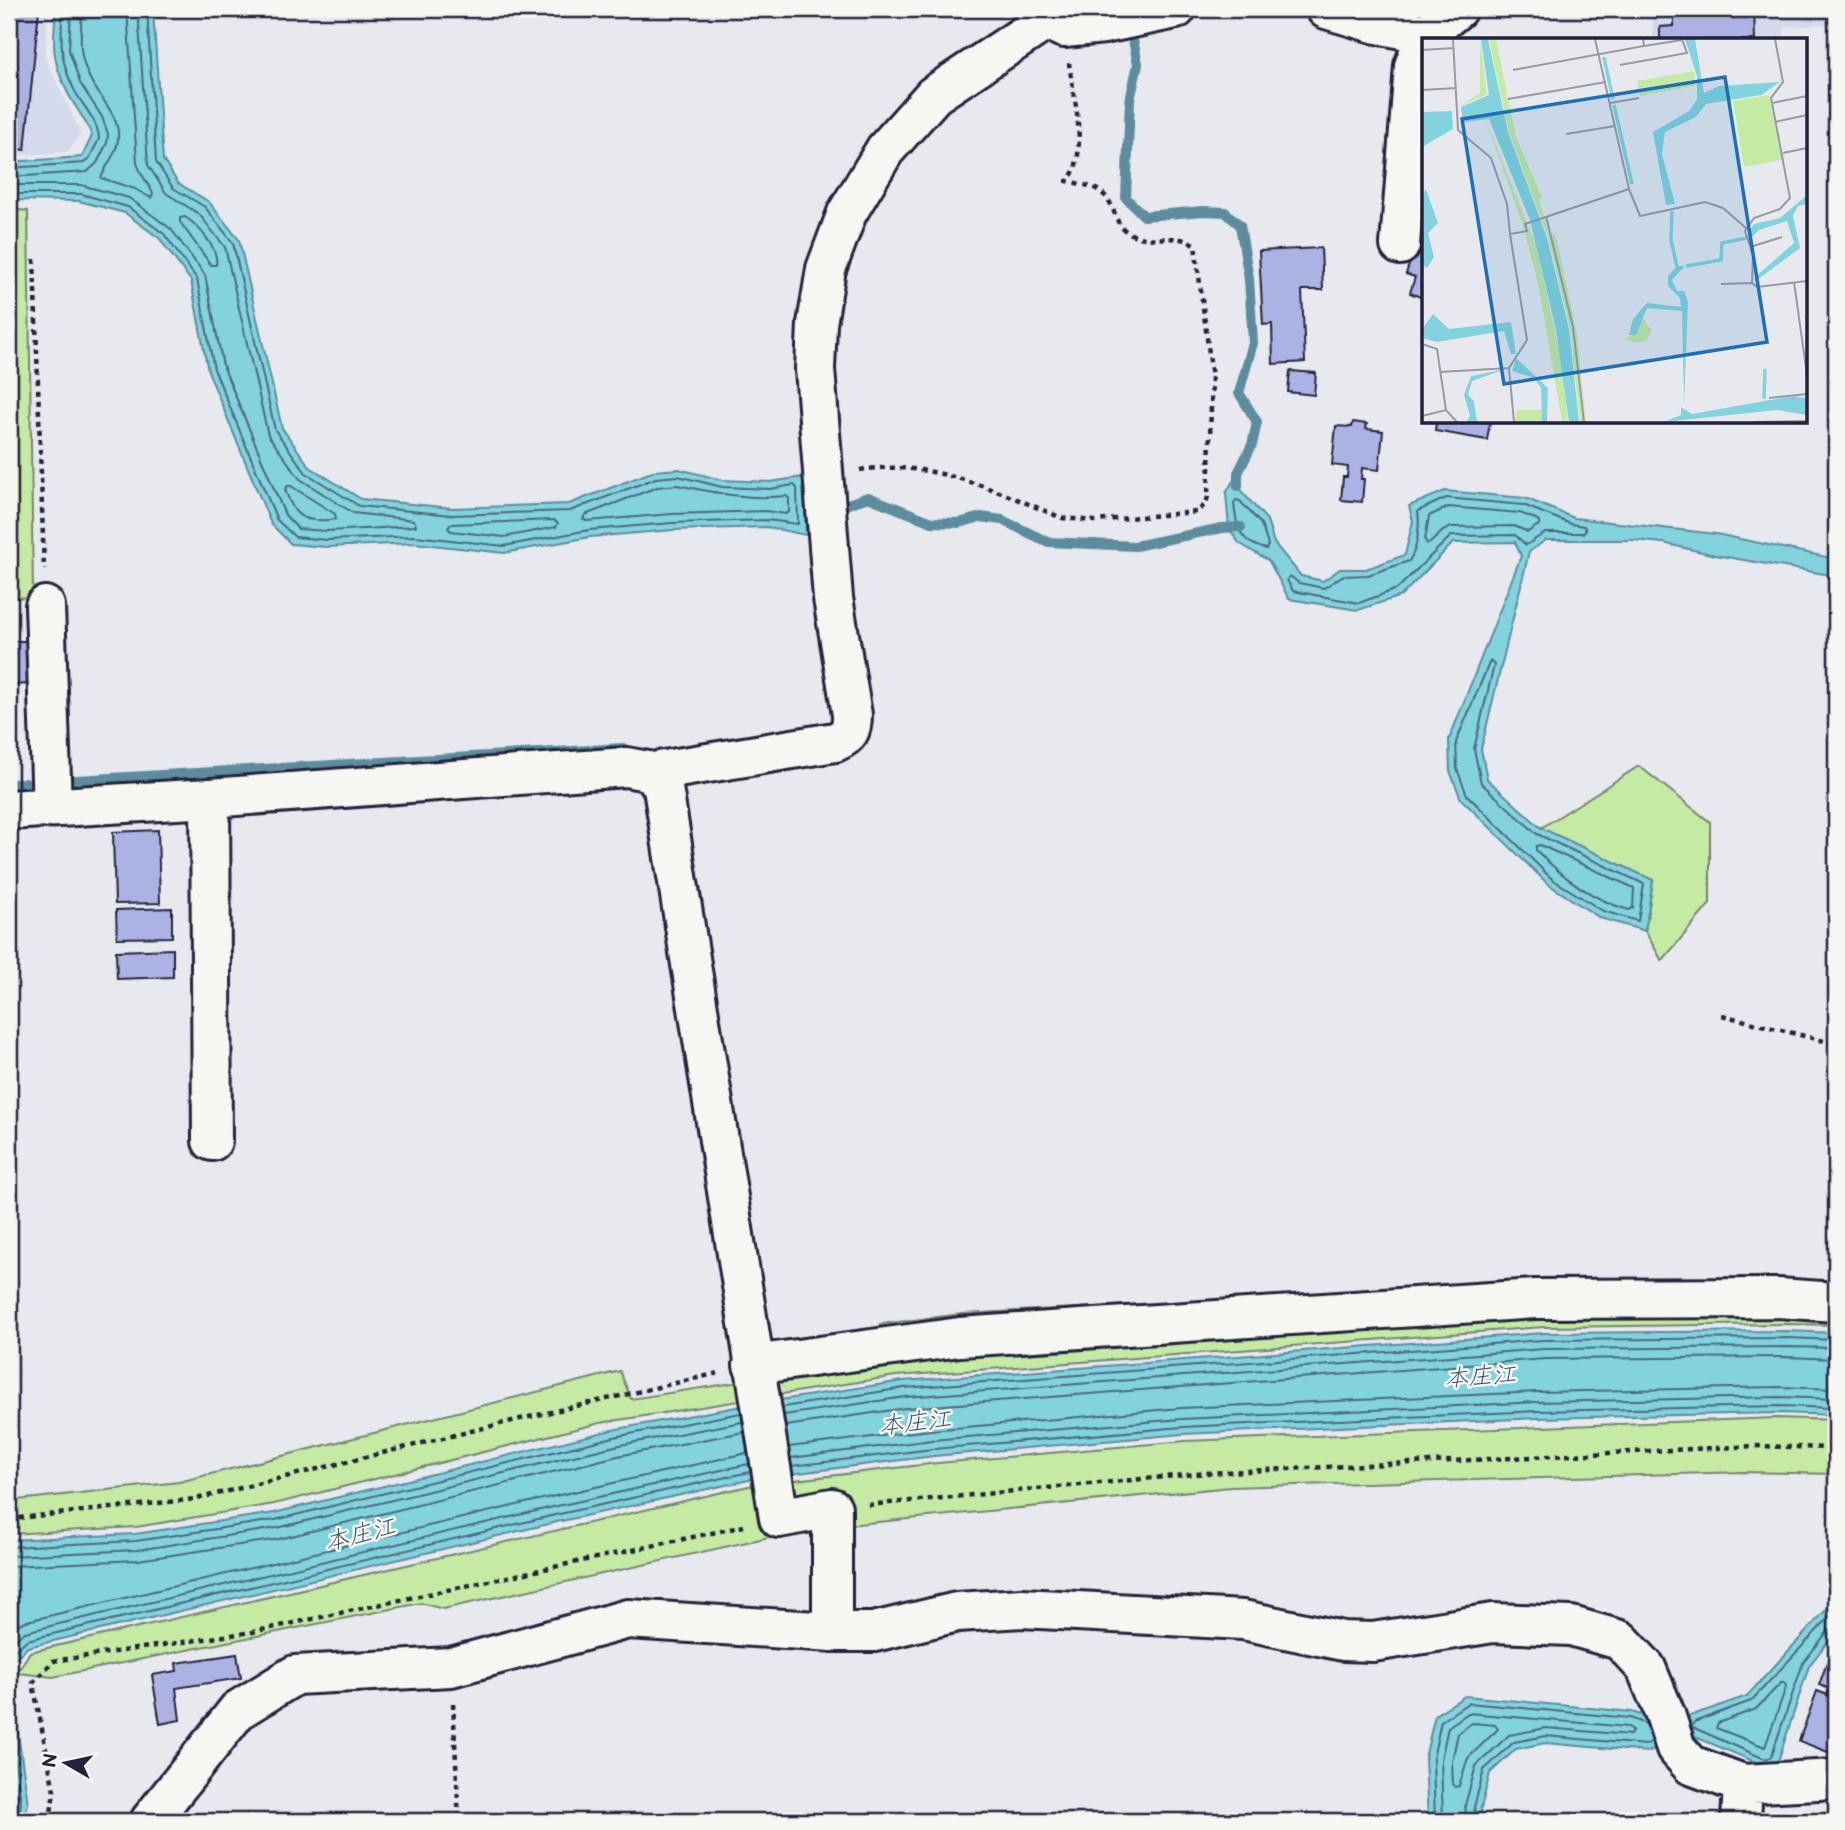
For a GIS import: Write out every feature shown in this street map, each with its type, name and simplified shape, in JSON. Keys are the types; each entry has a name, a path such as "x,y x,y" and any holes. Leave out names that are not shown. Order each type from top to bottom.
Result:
{"street":[{"path":"9,810 626,767 653,772 835,742 846,737 852,728 852,715 833,598 815,369 817,324 826,270 847,213 885,150 934,94 1049,19 1120,21 1176,9"},
{"path":"1326,9 1422,38"},
{"path":"1426,38 1457,9"},
{"path":"1400,245 1414,66 1422,46"},
{"path":"45,606 52,807"},
{"path":"653,772 663,789 779,1518 832,1508 832,1632"},
{"path":"210,798 212,1141"},
{"path":"754,1365 960,1337 1536,1299 1778,1298 1836,1302"},
{"path":"150,1821 238,1710 295,1675 451,1667 628,1619 832,1632 874,1632 957,1612 1022,1608 1243,1620 1343,1641 1373,1642 1493,1623 1572,1626 1620,1640 1646,1668 1671,1731 1691,1765 1743,1784 1836,1779"},
{"path":"1741,1821 1743,1784"}],"path":[{"path":"823,475 881,466 914,467 946,474 1062,517 1080,520 1196,512 1205,505 1208,497 1212,377 1195,245 1187,239 1137,237 1119,227 1106,196 1095,188 1067,181 1075,169 1078,126 1049,19"},
{"path":"34,259 45,606"},
{"path":"1723,1015 1836,1044"},
{"path":"9,1519 196,1499 499,1424 754,1365"},
{"path":"832,1508 1206,1473 1754,1446 1836,1447"},
{"path":"50,1821 54,1791 33,1683 53,1661 251,1632 779,1518"},
{"path":"451,1667 459,1821"}],"shaded area":[{"path":"9,9 48,9 45,58 81,133 69,152 9,156"},
{"path":"1523,9 1836,9 1836,24 1784,27 1784,38 1653,38 1652,14 1523,12"}],"green space":[{"path":"9,209 28,211 33,597 9,598"},
{"path":"1639,766 1710,822 1710,904 1662,961 1645,931 1653,880 1541,828"},
{"path":"1586,1281 1836,1286 1836,1325 1544,1327 896,1376 600,1423 274,1504 136,1527 9,1534 9,1501 179,1482 620,1371 631,1399 887,1359 880,1324 962,1314"},
{"path":"1776,1418 1836,1420 1836,1474 1744,1472 1231,1487 815,1527 443,1609 421,1603 53,1677 17,1673 30,1652 753,1485 938,1463 1185,1441"}],"water":[{"path":"56,9 153,9 163,160 178,183 209,202 239,240 282,428 310,467 361,499 452,508 569,504 654,471 679,469 722,480 770,482 804,477 806,535 767,527 673,530 590,537 504,553 414,543 327,547 291,544 271,524 208,371 191,281 159,238 125,213 79,201 9,200 9,162 82,157 92,136 69,95 55,59"},
{"path":"1238,473 1242,492 1267,520 1274,543 1301,576 1323,581 1340,569 1366,569 1405,555 1413,521 1409,506 1445,491 1525,498 1574,518 1716,534 1836,559 1836,576 1663,543 1634,540 1546,540 1529,552 1481,749 1487,779 1541,828 1653,880 1645,931 1600,918 1548,884 1461,799 1450,771 1449,740 1521,556 1515,542 1453,543 1401,596 1358,610 1289,599 1269,561 1239,543 1229,529 1226,493"},
{"name":"本庄江","path":"1544,1333 1836,1333 1836,1415 1779,1413 1538,1418 1183,1434 934,1456 758,1478 557,1522 28,1647 13,1660 11,1685 28,1803 24,1821 9,1821 9,1540 135,1534 274,1513 612,1430 747,1405 903,1381"},
{"path":"1836,1599 1836,1631 1809,1666 1778,1761 1767,1767 1686,1733 1681,1719 1747,1696"},
{"path":"1465,1696 1632,1712 1653,1719 1661,1746 1648,1752 1545,1743 1516,1749 1490,1773 1481,1808 1483,1821 1428,1821 1425,1758 1435,1715"}],"building":[{"path":"9,9 39,9 25,150 9,148"},
{"path":"1674,9 1754,9 1755,38 1660,38 1660,27 1674,26"},
{"path":"1321,248 1323,290 1302,290 1305,362 1273,364 1272,324 1263,325 1259,251"},
{"path":"1414,249 1422,252 1422,298 1410,293 1415,277 1406,274"},
{"path":"1290,371 1316,373 1314,395 1288,392"},
{"path":"1353,422 1367,424 1366,429 1383,431 1379,470 1362,468 1362,502 1341,500 1343,477 1347,477 1348,467 1332,465 1336,426 1352,427"},
{"path":"1436,424 1490,424 1487,440 1435,431"},
{"path":"9,641 30,641 31,684 9,685"},
{"path":"158,830 160,903 115,904 113,832"},
{"path":"172,908 172,937 117,938 116,910"},
{"path":"173,949 173,977 117,979 116,951"},
{"path":"237,1654 241,1678 176,1688 180,1720 160,1724 152,1675 177,1671 176,1663"},
{"path":"1828,1660 1836,1663 1836,1691 1819,1685"},
{"path":"1817,1691 1836,1698 1836,1755 1799,1741"}],"waterway":[{"path":"1123,28 1133,40 1138,64 1130,100 1126,198 1144,216 1225,212 1240,225 1249,279 1253,343 1239,393 1257,422 1252,445 1238,473 1238,486"},
{"path":"848,504 868,497 932,522 959,523 981,517 1002,520 1048,542 1135,546 1222,528 1241,527"},
{"path":"9,784 623,748"}]}
